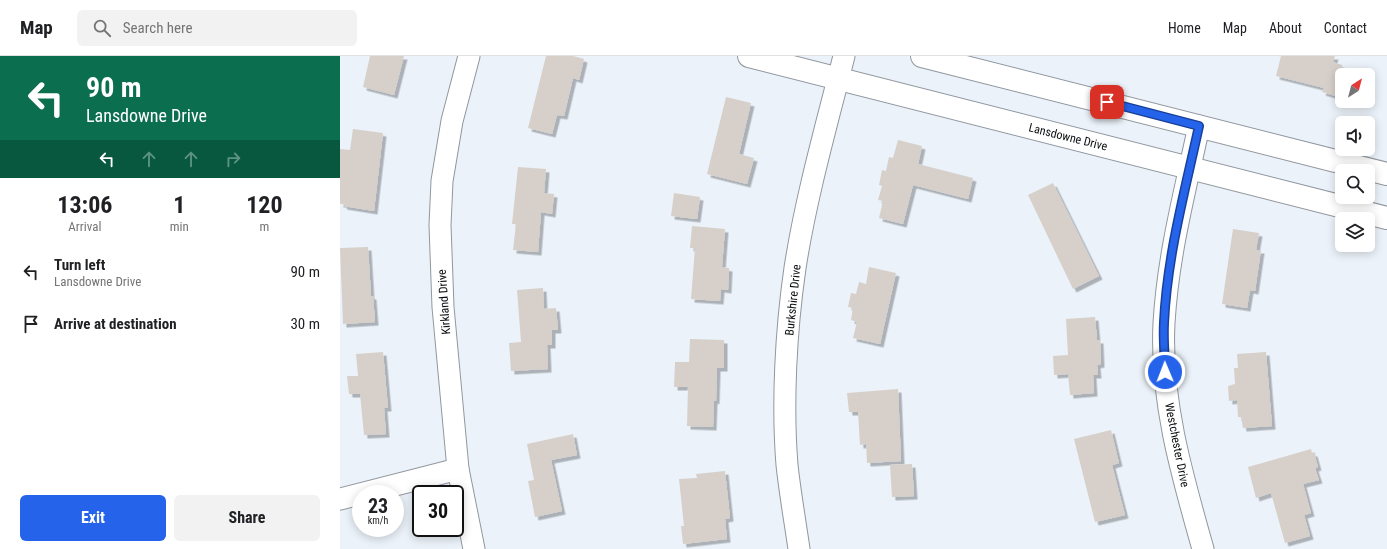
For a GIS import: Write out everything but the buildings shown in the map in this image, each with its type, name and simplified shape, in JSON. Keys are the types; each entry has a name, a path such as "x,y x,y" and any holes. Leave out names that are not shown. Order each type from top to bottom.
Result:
{"street":[{"name":"Kirkland Drive","path":"469,56 452,121 442,182 440,225 443,307 458,469 474,549"},
{"name":"Lansdowne Drive","path":"749,56 1387,218"},
{"name":"Burkshire Drive","path":"799,549 787,450 786,414 790,309 795,268 814,171 844,56"},
{"path":"922,56 1387,174"},
{"name":"Westchester Drive","path":"1199,126 1176,224 1164,324 1165,372 1172,430 1180,470 1203,549"},
{"path":"340,499 458,469"}],"route":[{"path":"1107,102 1199,126 1176,224 1170,266 1164,324 1165,372"}]}
